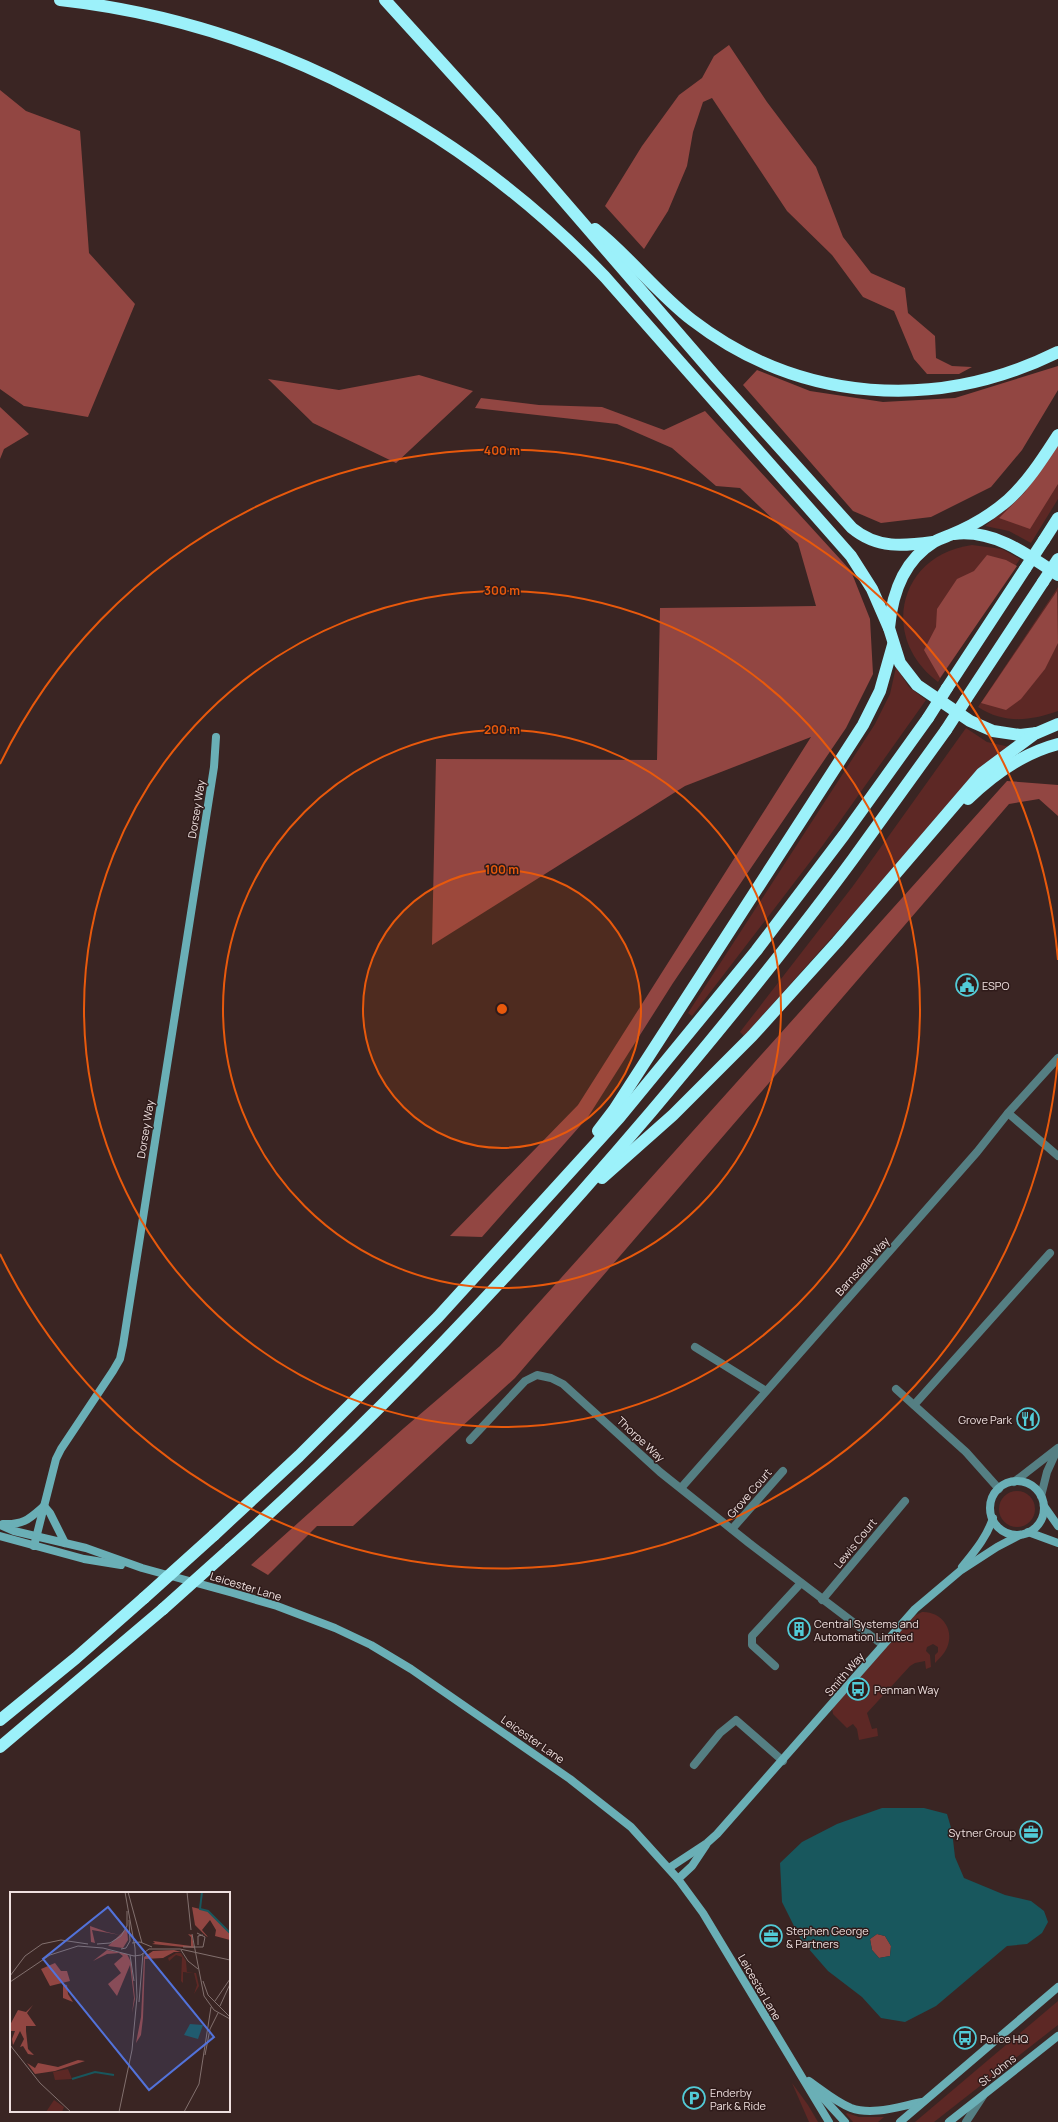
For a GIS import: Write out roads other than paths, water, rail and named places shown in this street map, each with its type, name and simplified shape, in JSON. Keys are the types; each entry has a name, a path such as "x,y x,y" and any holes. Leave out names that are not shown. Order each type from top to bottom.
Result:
{"highway":[{"path":"60,0 146,15 223,35 295,62 358,92 403,116 451,146 495,178 575,246 672,350 763,457 851,556 866,578 889,628 893,645 900,663 918,684 970,720 993,731 1004,734 1037,733"},
{"path":"384,0 449,70 716,377 852,528 870,540 887,545 902,546 933,542 951,535 980,519 1008,500 1028,478 1058,435"},
{"path":"567,205 614,244 671,302 704,329 739,351 765,364 806,378 872,390 928,391 975,383 1034,363 1058,352"},
{"path":"0,1720 76,1658 300,1456 443,1311 619,1118 722,994 844,835 928,718 1058,518"},
{"path":"951,535 970,533 1000,540 1019,550 1058,575"},
{"path":"889,628 892,603 900,580 916,557 933,542"},
{"path":"0,1747 164,1610 320,1466 466,1319 560,1217 681,1077 753,989 852,861 946,730 1058,559"},
{"path":"534,1212 614,1110 863,725 880,691 893,645"},
{"path":"560,1217 673,1115 752,1036 796,989 982,773 1037,733 1058,724"},
{"path":"929,835 992,776 1022,758 1058,744"}],"street":[{"name":"Dorsey Way","path":"34,1546 53,1470 61,1449 120,1359 213,775 216,737"},
{"name":"Barnsdale Way","path":"681,1488 977,1152 1008,1113 1058,1058"},
{"path":"1008,1113 1058,1156"},
{"path":"914,1405 1050,1253"},
{"path":"695,1347 766,1391"},
{"name":"Thorpe Way","path":"470,1440 525,1381 537,1375 551,1378 562,1384 681,1488 822,1600 882,1645"},
{"path":"896,1389 966,1452 999,1488"},
{"path":"1057,1449 1014,1482 999,1488 992,1500 991,1509 992,1518 1004,1531 1024,1534 1058,1543"},
{"path":"1041,1496 1057,1449"},
{"name":"Grove Court","path":"732,1529 783,1471"},
{"path":"1014,1482 1023,1482 1032,1486 1041,1496 1050,1517 1058,1526"},
{"name":"Lewis Court","path":"822,1600 905,1501"},
{"path":"1024,1534 1040,1521 1044,1505"},
{"path":"0,1525 16,1525 26,1522 44,1506 50,1514 65,1543"},
{"name":"Smith Way","path":"960,1571 981,1543 990,1528 992,1518"},
{"name":"Leicester Lane","path":"0,1525 37,1537 86,1548 142,1568 277,1606 335,1628 392,1657 498,1728 591,1795 631,1827 669,1868 703,1913 766,2020 799,2071 826,2120"},
{"name":"Smith Way","path":"707,1843 783,1761 882,1645 915,1609 960,1571 1024,1534"},
{"name":"Leicester Lane","path":"0,1536 84,1559 142,1568"},
{"path":"775,1666 752,1645 752,1636 801,1583"},
{"path":"694,1765 720,1733 736,1720 783,1761"},
{"path":"669,1868 707,1843"},
{"path":"678,1879 692,1866 707,1843"},
{"path":"900,2122 1058,1987"},
{"name":"St Johns","path":"949,2122 1058,2036"},
{"name":"Leicester Lane","path":"799,2071 845,2122"},
{"path":"809,2081 841,2103 859,2110 880,2110 922,2102"},
{"path":"966,2122 984,2094"}],"water":[{"path":"882,1808 924,1808 947,1814 952,1831 955,1857 964,1878 1005,1895 1031,1901 1044,1911 1048,1922 1042,1933 1027,1944 1007,1946 936,2006 905,2022 881,2018 862,1997 828,1971 801,1940 782,1902 780,1863 802,1842 837,1824","holes":["877,1934 885,1936 891,1946 890,1956 879,1958 872,1950 870,1939"]}],"place":[{"name":"ESPO","path":"967,985"},
{"name":"Grove Park","path":"1028,1419"},
{"name":"Central Systems and Automation Limited","path":"799,1629"},
{"name":"Penman Way","path":"858,1689"},
{"name":"Sytner Group","path":"1031,1832"},
{"name":"Stephen George & Partners","path":"771,1936"},
{"name":"Police HQ","path":"965,2038"},
{"name":"Enderby Park & Ride","path":"694,2098"}]}
